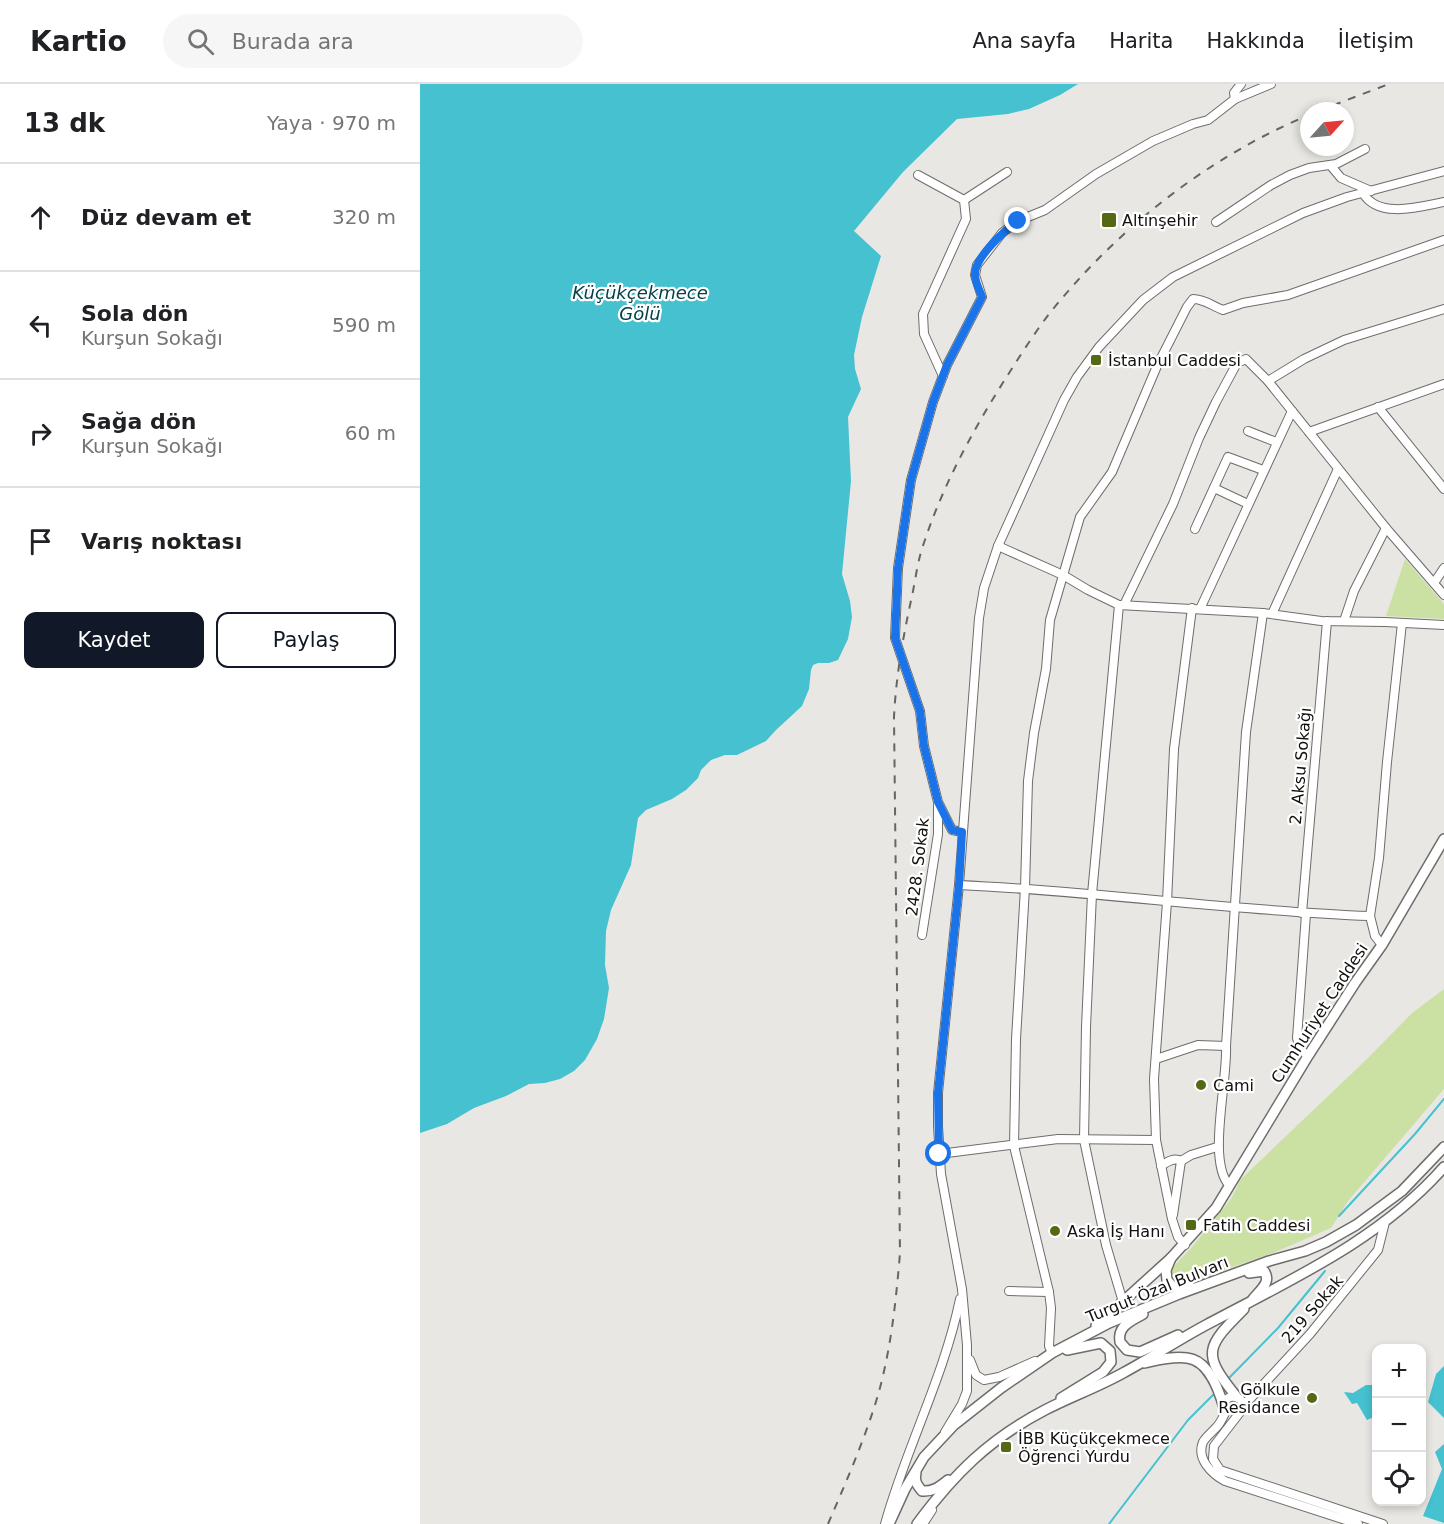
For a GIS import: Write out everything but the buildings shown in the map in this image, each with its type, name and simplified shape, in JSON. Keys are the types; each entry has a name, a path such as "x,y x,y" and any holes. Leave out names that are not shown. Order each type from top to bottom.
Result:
{"main road":[{"name":"Cumhuriyet Caddesi","path":"1088,1334 1185,1245 1216,1208 1308,1056 1355,982 1382,945 1444,839"},
{"name":"Turgut Özal Bulvarı","path":"887,1524 924,1457 954,1425 1001,1388 1052,1353 1088,1334 1179,1294 1269,1261 1305,1251 1356,1225 1402,1191 1444,1147"},
{"path":"1044,1410 1122,1374 1336,1253 1385,1222 1413,1200 1444,1167"},
{"path":"1171,1258 1166,1275 1170,1285 1179,1288 1264,1271 1267,1282 1220,1333 1213,1350 1215,1368 1239,1400"},
{"path":"1179,1294 1123,1326 1119,1336 1122,1347 1133,1353 1140,1352 1227,1314"},
{"path":"924,1457 915,1479 922,1491 929,1492 958,1472 990,1445 1073,1389 1103,1372 1111,1362 1106,1346 1101,1342 1052,1353"},
{"path":"1139,1363 1178,1357 1199,1362 1217,1387 1225,1409"},
{"path":"917,1524 958,1472"}],"street":[{"path":"1235,99 1234,93 1241,84"},
{"path":"962,832 952,830 938,802 924,746 920,711 895,638 898,568 911,480 933,402 943,376 982,297 975,275 977,265 1002,233 1018,221 1045,210 1095,174 1153,141 1208,120 1235,99 1271,84"},
{"path":"1215,222 1290,175 1310,168 1331,166 1365,149"},
{"path":"1331,166 1341,178 1367,192 1374,206 1407,209 1444,202"},
{"path":"940,1440 962,1404 967,1391 967,1345 962,1289 943,1192 939,1154 938,1093 959,885 980,609 984,588 998,546 1064,400 1073,385 1111,333 1157,287 1257,234 1324,205 1444,171"},
{"path":"964,200 1007,172"},
{"path":"918,175 964,200"},
{"path":"943,376 924,334 923,314 966,219 964,200"},
{"path":"967,1345 972,1369 984,1380 999,1377 1052,1353 1049,1346 1051,1308 1049,1292 1014,1146 1016,1039 1025,888 1028,781 1046,669 1050,620 1080,517 1112,472 1157,366 1193,299 1203,299 1223,310 1243,303 1288,296 1444,240"},
{"path":"1268,381 1344,340 1444,309"},
{"path":"1123,1302 1106,1245 1084,1140 1092,894 1122,605 1173,504 1212,411 1237,363 1243,359 1250,360 1386,528 1444,595"},
{"path":"1309,432 1444,384"},
{"path":"1378,407 1444,489"},
{"path":"1185,1245 1178,1237 1172,1219 1156,1140 1156,1059 1167,902 1174,749 1196,608 1292,411"},
{"path":"1248,431 1276,442"},
{"path":"1195,529 1228,457 1263,470"},
{"path":"1272,614 1338,469"},
{"path":"1215,488 1248,504"},
{"path":"1344,621 1354,591 1386,528"},
{"path":"998,546 1064,575 1088,590 1122,605 1263,613 1327,621 1444,626"},
{"path":"1434,583 1444,568"},
{"path":"1229,1185 1224,1179 1217,1147 1227,1063 1226,1046 1245,732 1263,613"},
{"name":"2. Aksu Sokağı","path":"1308,1056 1300,1049 1297,1038 1304,914 1327,621"},
{"path":"1382,945 1375,936 1370,916 1379,858 1402,623"},
{"name":"2428. Sokak","path":"922,935 938,834 938,802"},
{"path":"959,885 1025,888 1304,914 1370,916"},
{"path":"1156,1059 1198,1045 1226,1046"},
{"path":"939,1154 1050,1140 1156,1140"},
{"path":"1161,1166 1170,1160 1181,1161 1191,1155 1217,1147"},
{"path":"1172,1219 1181,1161"},
{"name":"219 Sokak","path":"1239,1400 1249,1400 1310,1334 1378,1250 1385,1222"},
{"path":"887,1524 902,1468 933,1392 955,1322 962,1289"},
{"path":"1009,1291 1049,1292"},
{"path":"1358,1524 1215,1476 1207,1468 1202,1449 1203,1442 1219,1424 1226,1400 1230,1396 1239,1400 1242,1408 1214,1446 1213,1459 1220,1470 1383,1524"},
{"path":"1225,1409 1231,1414 1237,1414"},
{"path":"923,1524 936,1499"}],"green space":[{"path":"1405,559 1444,604 1444,619 1386,616"},
{"path":"1444,989 1444,1089 1348,1201 1331,1228 1273,1253 1186,1283 1170,1280 1169,1274 1172,1268 1231,1199 1241,1179 1412,1013"}],"water":[{"name":"Küçükçekmece Gölü","path":"420,84 1078,84 1029,109 1008,114 957,119 903,172 854,231 881,256 862,317 854,355 855,369 861,389 848,417 851,481 842,574 852,617 848,639 838,660 813,665 809,689 802,706 766,741 737,755 725,755 711,760 686,790 646,810 638,818 631,865 611,910 606,931 605,965 609,988 604,1019 597,1039 585,1060 574,1071 560,1079 529,1084 474,1108 447,1124 420,1133"},
{"path":"1444,1366 1444,1418 1428,1402 1436,1374"},
{"path":"1366,1385 1372,1385 1372,1418 1367,1420 1357,1403 1352,1404 1344,1392 1353,1393"},
{"path":"1444,1444 1444,1523 1423,1516 1442,1469 1435,1452"}],"waterway":[{"path":"1339,1216 1444,1099"},
{"path":"1229,1378 1278,1328 1325,1271"},
{"path":"1109,1524 1188,1420 1214,1394"}],"railway":[{"path":"1342,102 1389,84"},
{"path":"828,1524 861,1444 883,1378 897,1289 900,1253 894,717 903,641 921,552 937,507 991,401 1037,330 1076,282 1135,224 1167,198 1235,152 1300,119"}],"place":[{"name":"Altınşehir","path":"1109,220"},
{"name":"İstanbul Caddesi","path":"1096,360"},
{"name":"Cami","path":"1201,1085"},
{"name":"Fatih Caddesi","path":"1191,1225"},
{"name":"Aska İş Hanı","path":"1055,1231"},
{"name":"Gölkule Residance","path":"1312,1398"},
{"name":"İBB Küçükçekmece Öğrenci Yurdu","path":"1006,1447"}],"route":[{"path":"939,1154 938,1093 959,885 962,832 952,830 938,802 924,746 920,711 895,638 898,568 911,480 933,402 947,365 982,297 975,275 977,265 1002,233 1018,221"}]}
